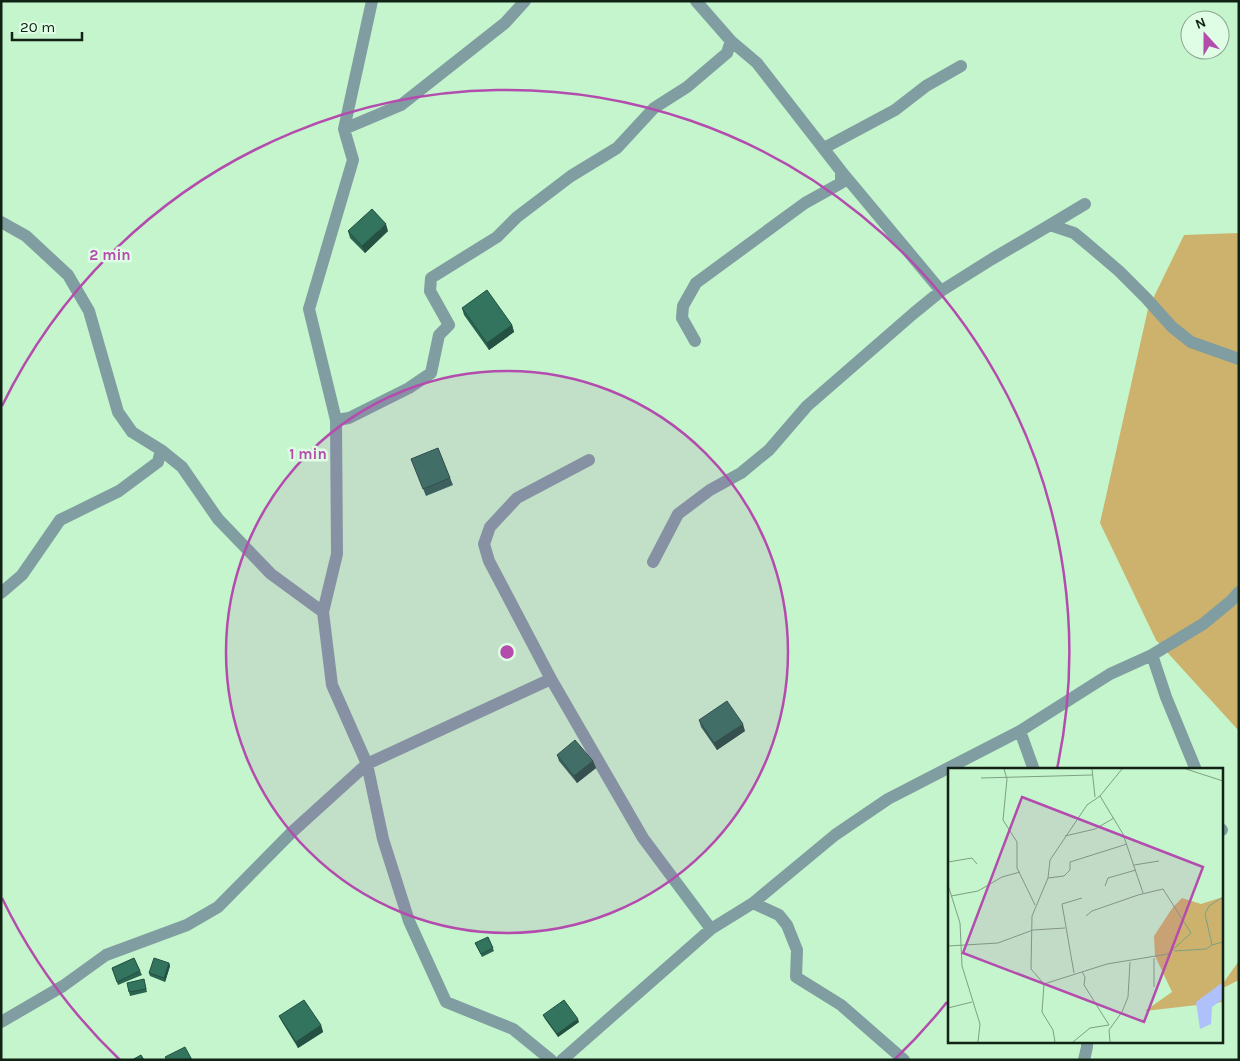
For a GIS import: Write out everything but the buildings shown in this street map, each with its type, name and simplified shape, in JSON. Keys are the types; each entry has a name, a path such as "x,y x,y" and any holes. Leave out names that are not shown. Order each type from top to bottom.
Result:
{"street":[{"path":"372,1 344,129 353,160 309,309 336,420 337,554 323,612 332,685 367,764 382,839 409,921 446,1002 513,1029 551,1060"},
{"path":"344,129 401,104 504,23 525,1"},
{"path":"696,1 731,41 758,63 841,171 941,291"},
{"path":"336,420 349,418 409,388 431,373 439,335 449,325 430,291 430,278 497,237 517,217 571,176 617,148 654,108 687,87 727,53 731,41"},
{"path":"824,148 896,110 926,86 961,66"},
{"path":"695,341 682,318 682,306 696,283 805,203 841,184 841,171"},
{"path":"653,562 678,514 710,490 741,473 769,450 807,406 914,313 941,291 1085,204"},
{"path":"1,222 26,236 68,275 88,311 118,412 132,432 161,450 182,467 218,519 271,574 323,612"},
{"path":"1050,225 1074,233 1119,271 1172,327 1191,342 1239,359"},
{"path":"1,593 22,575 60,520 119,491 158,462 161,450"},
{"path":"589,460 517,498 490,527 484,544 489,561 551,679 643,838 710,929"},
{"path":"948,768 1020,731 1110,674 1152,655 1203,624 1239,592"},
{"path":"1152,655 1166,697 1195,768"},
{"path":"1,1022 63,986 106,955 187,925 218,907 292,832 367,764 551,679"},
{"path":"1020,731 1033,768"},
{"path":"562,1060 710,929 753,904 835,835 888,799 948,768"},
{"path":"753,904 779,915 788,925 797,950 796,977 842,1005 904,1060"},
{"path":"1084,1060 1087,1044"}],"shaded area":[{"path":"1239,233 1239,731 1156,640 1100,523 1148,309 1184,235"},
{"path":"1239,961 1239,980 1222,988 1222,985"}]}
